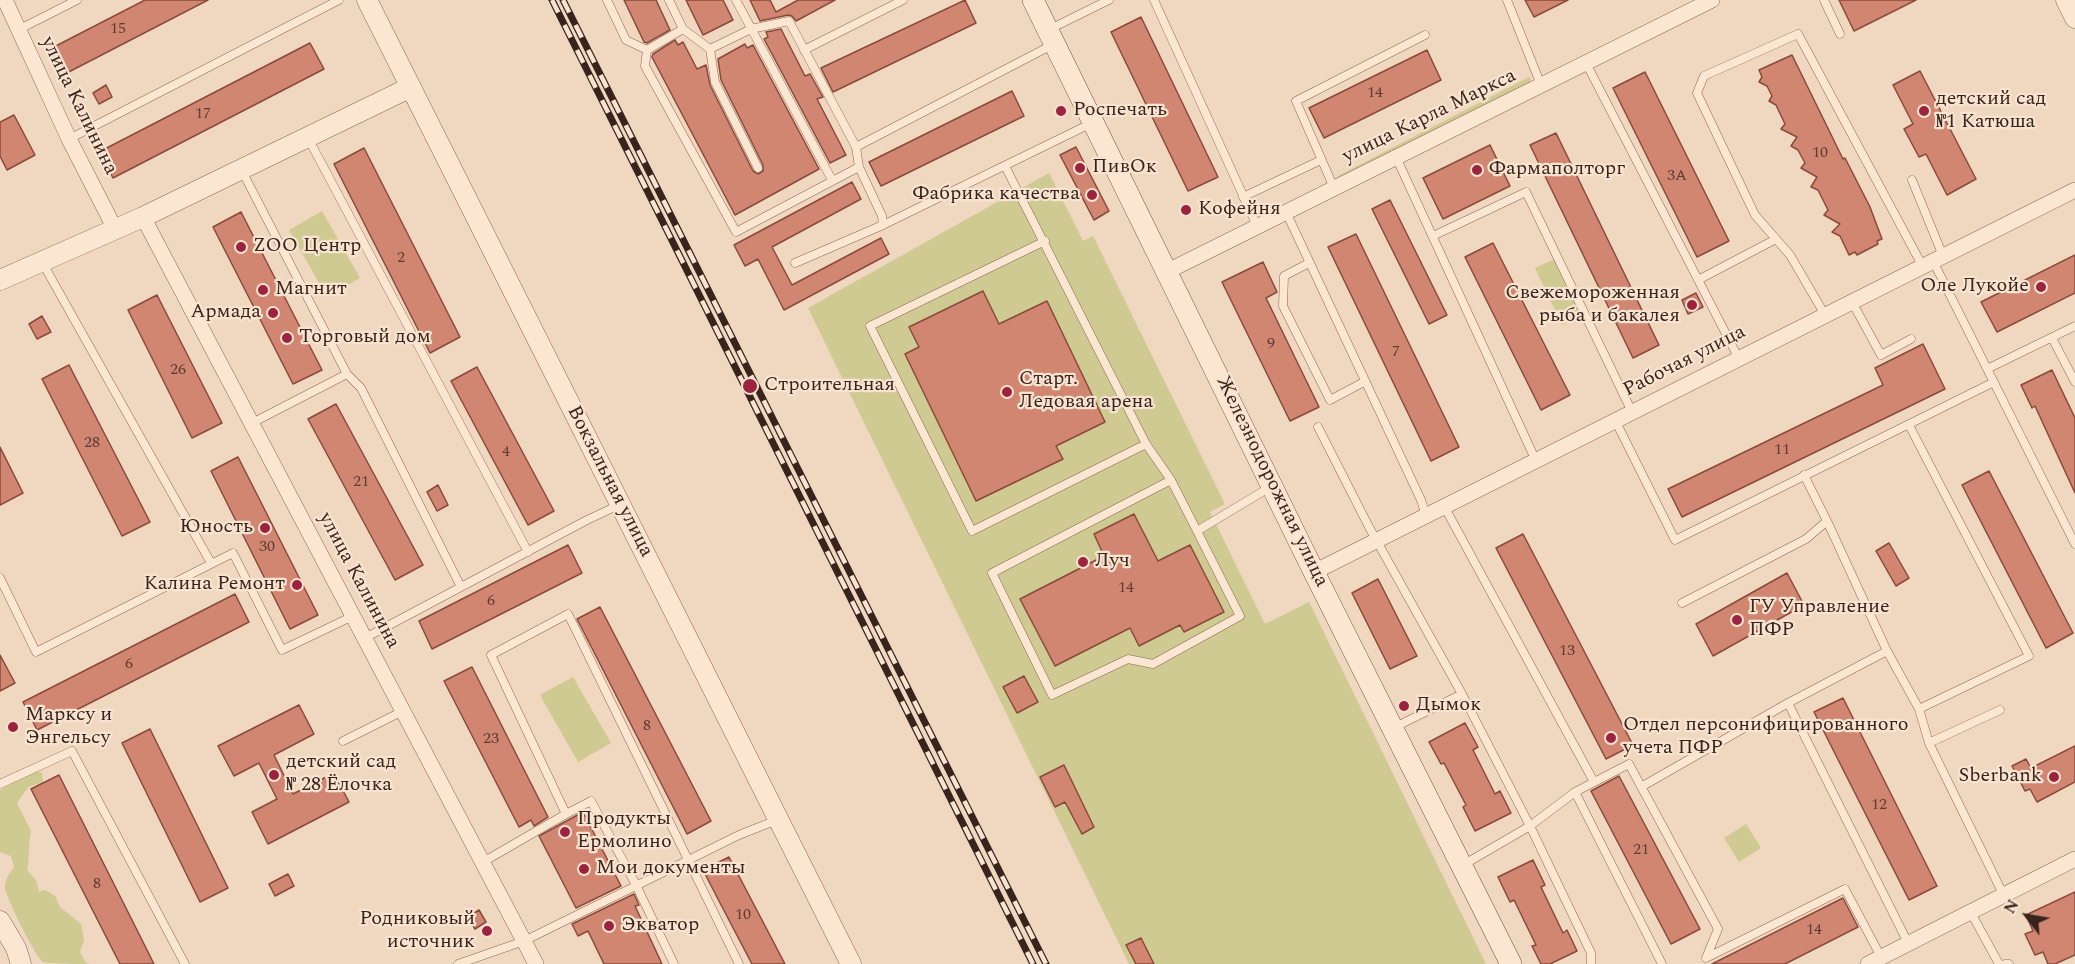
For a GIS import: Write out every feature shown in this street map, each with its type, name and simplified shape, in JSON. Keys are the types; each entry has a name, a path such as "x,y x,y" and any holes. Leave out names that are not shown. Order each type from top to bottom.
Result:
{"main road":[{"name":"Железнодорожная улица","path":"1033,0 1314,572 1511,964"}],"street":[{"name":"улица Калинина","path":"5,0 69,139 115,229"},
{"name":"Вокзальная улица","path":"367,0 850,964"},
{"path":"2066,0 2075,18"},
{"name":"улица Карла Маркса","path":"1168,271 1707,1"},
{"path":"0,280 143,217 411,87"},
{"name":"Рабочая улица","path":"1314,572 2075,190"},
{"name":"улица Калинина","path":"143,217 536,964"},
{"path":"1874,961 2075,859"},
{"path":"0,921 16,948 21,964"}],"lane":[{"path":"18,30 77,0"},
{"path":"69,139 339,0"},
{"path":"608,0 626,40 647,50"},
{"path":"669,0 683,29 710,49 715,82 758,168"},
{"path":"736,0 832,180"},
{"path":"804,50 903,0"},
{"path":"855,147 1052,37 1109,0"},
{"path":"1154,0 1257,226"},
{"path":"1507,0 1542,85"},
{"path":"1824,0 1840,34"},
{"path":"710,49 751,29 789,21 855,147 859,167 884,225"},
{"path":"647,50 683,29"},
{"path":"1825,315 1790,255 1755,215 1697,93 1704,76 1798,33 1933,262 2075,544"},
{"path":"1334,188 1296,101 1425,35"},
{"path":"647,50 645,66 736,232 859,167"},
{"path":"1586,63 1739,359"},
{"path":"795,263 884,225 1094,122"},
{"path":"308,137 528,552"},
{"path":"1396,157 1536,461"},
{"path":"1243,197 1321,160"},
{"path":"1005,166 1146,444 1171,480 1240,616 1153,664 1128,659 1052,695 992,573 1171,480"},
{"path":"241,169 347,374 361,388 461,587"},
{"path":"1912,180 1933,262"},
{"path":"1433,236 1526,192 1632,412"},
{"path":"1286,212 1421,500 1426,516"},
{"path":"1698,280 1776,239"},
{"path":"1045,241 870,326 936,459 972,531 1146,444"},
{"path":"42,261 211,563"},
{"path":"1309,263 1284,276 1283,306 1330,400 1364,382"},
{"path":"1852,302 1881,355 1911,339"},
{"path":"1987,369 2075,326"},
{"path":"2052,338 2075,382"},
{"path":"252,423 347,374"},
{"path":"1615,420 1675,540 1994,382"},
{"path":"1909,425 2029,656 1919,709"},
{"path":"1318,427 1462,694 1530,826 1591,953 1591,964"},
{"path":"1804,475 1887,651 1919,709 1929,744 2004,894"},
{"path":"1197,531 1273,486"},
{"path":"365,638 587,520 620,505"},
{"path":"1444,506 1594,782"},
{"path":"1682,603 1806,539 1827,521"},
{"path":"0,578 36,652 233,553 282,650 353,616"},
{"path":"566,814 491,655 568,615 739,964"},
{"path":"1641,787 1788,703 1887,651"},
{"path":"1393,729 1462,694"},
{"path":"1788,703 1908,944"},
{"path":"1929,744 2001,710"},
{"path":"343,741 403,711"},
{"path":"0,784 72,751 185,964"},
{"path":"1462,866 1530,826 1575,792 1629,764 1718,929 1705,961"},
{"path":"1575,792 1662,964"},
{"path":"483,862 591,801 636,885 674,964"},
{"path":"458,964 524,941 636,885 689,862 739,835 778,820"},
{"path":"1705,961 1845,889 1874,961"},
{"path":"1970,911 1999,964"}],"shaded area":[{"path":"1529,77 1531,80 1528,84 1341,179 1336,177"},
{"name":"Луч","path":"1049,173 1083,241 1093,236 1225,504 1210,512 1265,624 1309,602 1486,964 1129,964 808,308"},
{"path":"322,211 360,278 327,297 289,230"},
{"path":"1555,259 1582,315 1562,325 1535,268"},
{"path":"573,677 611,743 578,762 540,695"},
{"path":"36,771 42,773 43,782 28,787 17,803 31,831 27,870 36,880 39,892 45,890 55,896 60,907 81,924 84,940 80,952 86,963 90,964 43,962 28,939 5,888 9,874 14,867 11,856 0,852 0,790"},
{"path":"1746,824 1761,848 1739,862 1724,838"}],"building":[{"path":"145,0 208,0 61,76 48,50"},
{"path":"624,0 656,0 670,30 647,43 644,42"},
{"path":"686,0 723,0 733,20 703,35"},
{"path":"750,0 770,0 776,12 798,0 835,0 796,21 788,15 760,21"},
{"path":"965,0 976,23 833,92 821,68"},
{"path":"1525,0 1568,0 1534,17"},
{"path":"1839,0 1916,0 1854,31"},
{"path":"1141,17 1218,177 1188,191 1111,32"},
{"path":"781,29 805,76 810,74 823,97 817,99 846,155 830,163 764,39 768,37 766,32"},
{"path":"675,40 678,45 683,42 697,69 706,65 710,85 753,171 758,174 763,171 763,165 721,80 718,59 745,44 747,48 753,45 819,169 735,215 652,57 653,54"},
{"path":"310,43 324,69 113,178 99,152"},
{"path":"1427,50 1441,80 1324,138 1309,108"},
{"path":"1792,55 1843,159 1845,158 1870,207 1882,239 1877,241 1878,244 1857,255 1855,252 1849,255 1840,236 1832,232 1840,224 1824,215 1828,210 1818,190 1811,187 1817,177 1801,168 1805,163 1798,150 1791,146 1797,137 1781,129 1785,124 1776,105 1769,101 1772,96 1767,86 1759,82 1762,77 1759,70"},
{"path":"1920,71 1976,179 1947,195 1926,154 1919,157 1904,129 1913,124 1893,85"},
{"path":"1645,72 1729,241 1697,257 1613,88"},
{"path":"106,85 112,97 99,104 93,93"},
{"path":"1012,91 1024,116 881,186 869,162"},
{"path":"14,115 35,155 7,170 0,156 0,122"},
{"path":"1556,133 1659,345 1633,358 1530,145"},
{"path":"1490,145 1510,186 1443,219 1423,178"},
{"path":"1076,147 1109,211 1094,220 1060,155"},
{"path":"364,148 460,337 430,353 334,164"},
{"path":"852,182 861,199 772,247 792,285 881,238 889,254 784,310 758,259 745,266 734,245"},
{"path":"1390,200 1447,315 1429,324 1372,209"},
{"path":"241,212 322,370 293,384 213,227"},
{"path":"1356,234 1459,447 1431,461 1328,247"},
{"path":"1493,243 1570,395 1541,410 1465,257"},
{"path":"2075,255 2075,293 1997,332 1981,302"},
{"path":"1263,262 1277,292 1266,298 1319,407 1290,421 1222,282"},
{"name":"Старт. Ледовая арена","path":"983,291 999,324 1047,301 1105,422 1056,446 1063,459 976,501 905,354 919,347 909,327"},
{"path":"1696,293 1703,307 1688,314 1682,300"},
{"path":"157,295 222,423 192,438 128,310"},
{"path":"42,316 51,332 37,339 29,324"},
{"path":"1923,344 1945,389 1682,517 1668,489 1883,385 1875,368"},
{"path":"69,365 150,522 122,536 42,379"},
{"path":"477,367 554,511 528,525 451,381"},
{"path":"2052,370 2075,418 2075,493 2035,406 2032,408 2021,385"},
{"path":"336,404 423,565 395,580 308,419"},
{"path":"0,447 23,493 0,505"},
{"path":"238,457 318,615 290,629 211,471"},
{"path":"1989,471 2073,633 2046,648 1962,485"},
{"path":"438,485 448,505 437,511 427,492"},
{"path":"1134,514 1158,561 1190,545 1224,612 1184,632 1180,625 1139,646 1130,628 1055,666 1020,599 1104,556 1094,534"},
{"path":"1523,534 1633,745 1606,759 1496,548"},
{"path":"1889,543 1909,578 1896,586 1876,551"},
{"path":"568,545 582,573 432,649 419,621"},
{"path":"1787,573 1804,605 1713,656 1696,624"},
{"path":"1378,579 1417,656 1390,669 1352,593"},
{"path":"235,594 249,622 37,730 23,702"},
{"path":"600,607 711,821 687,834 577,619"},
{"path":"0,655 15,683 0,691"},
{"path":"472,667 548,817 534,826 531,820 519,827 444,681"},
{"path":"1024,676 1038,702 1017,713 1003,687"},
{"path":"1843,698 1937,886 1909,900 1814,712"},
{"name":"детский сад № 28 Ёлочка","path":"299,705 314,734 274,755 293,794 334,773 349,802 268,844 252,812 277,799 259,763 234,776 218,746"},
{"path":"1465,723 1478,747 1473,750 1495,794 1500,791 1511,813 1475,831 1463,807 1466,805 1444,763 1441,764 1429,742"},
{"path":"150,729 228,888 200,902 122,743"},
{"path":"2075,746 2075,782 2037,802 2030,789 2025,791 2012,766 2026,759 2031,768"},
{"path":"1064,765 1094,827 1082,834 1065,802 1055,807 1040,777"},
{"path":"59,775 154,964 120,964 31,789"},
{"path":"1619,776 1700,929 1671,944 1591,791"},
{"path":"583,812 621,886 576,908 539,836"},
{"path":"729,857 785,964 752,964 719,901 703,870"},
{"path":"1533,860 1545,885 1541,887 1563,933 1567,930 1577,951 1550,964 1541,964 1532,946 1536,945 1514,900 1510,902 1498,877"},
{"path":"288,874 294,886 275,896 269,884"},
{"path":"2075,892 2075,955 2055,964 2048,964 2043,952 2035,955 2025,934 2033,931 2026,915"},
{"name":"Экватор","path":"634,894 639,905 635,906 662,964 604,964 588,931 578,936 572,924"},
{"path":"1843,898 1858,927 1785,964 1712,964"},
{"path":"479,910 486,922 475,929 468,917"},
{"path":"1141,938 1154,964 1136,964 1126,945"}],"railway":[{"path":"552,0 1033,964"},
{"path":"563,0 1046,964"}],"place":[{"name":"Роспечать","path":"1061,111"},
{"name":"детский сад №1 Катюша","path":"1924,111"},
{"name":"ПивОк","path":"1080,168"},
{"name":"Фармаполторг","path":"1477,170"},
{"name":"Фабрика качества","path":"1092,195"},
{"name":"Кофейня","path":"1186,210"},
{"name":"ZOO Центр","path":"241,247"},
{"name":"Оле Лукойе","path":"2041,287"},
{"name":"Магнит","path":"263,290"},
{"name":"Свежемороженная рыба и бакалея","path":"1692,305"},
{"name":"Армада","path":"273,313"},
{"name":"Торговый дом","path":"287,338"},
{"name":"Строительная","path":"750,386"},
{"name":"Старт. Ледовая арена","path":"1007,392"},
{"name":"Юность","path":"265,528"},
{"name":"Луч","path":"1083,562"},
{"name":"Калина Ремонт","path":"297,585"},
{"name":"ГУ Управление ПФР","path":"1737,620"},
{"name":"Дымок","path":"1404,706"},
{"name":"Марксу и Энгельсу","path":"13,727"},
{"name":"Отдел персонифицированного учета ПФР","path":"1611,738"},
{"name":"детский сад № 28 Ёлочка","path":"274,775"},
{"name":"Sberbank","path":"2054,777"},
{"name":"Продукты Ермолино","path":"565,832"},
{"name":"Мои документы","path":"584,869"},
{"name":"Экватор","path":"609,926"},
{"name":"Родниковый источник","path":"487,931"}]}
